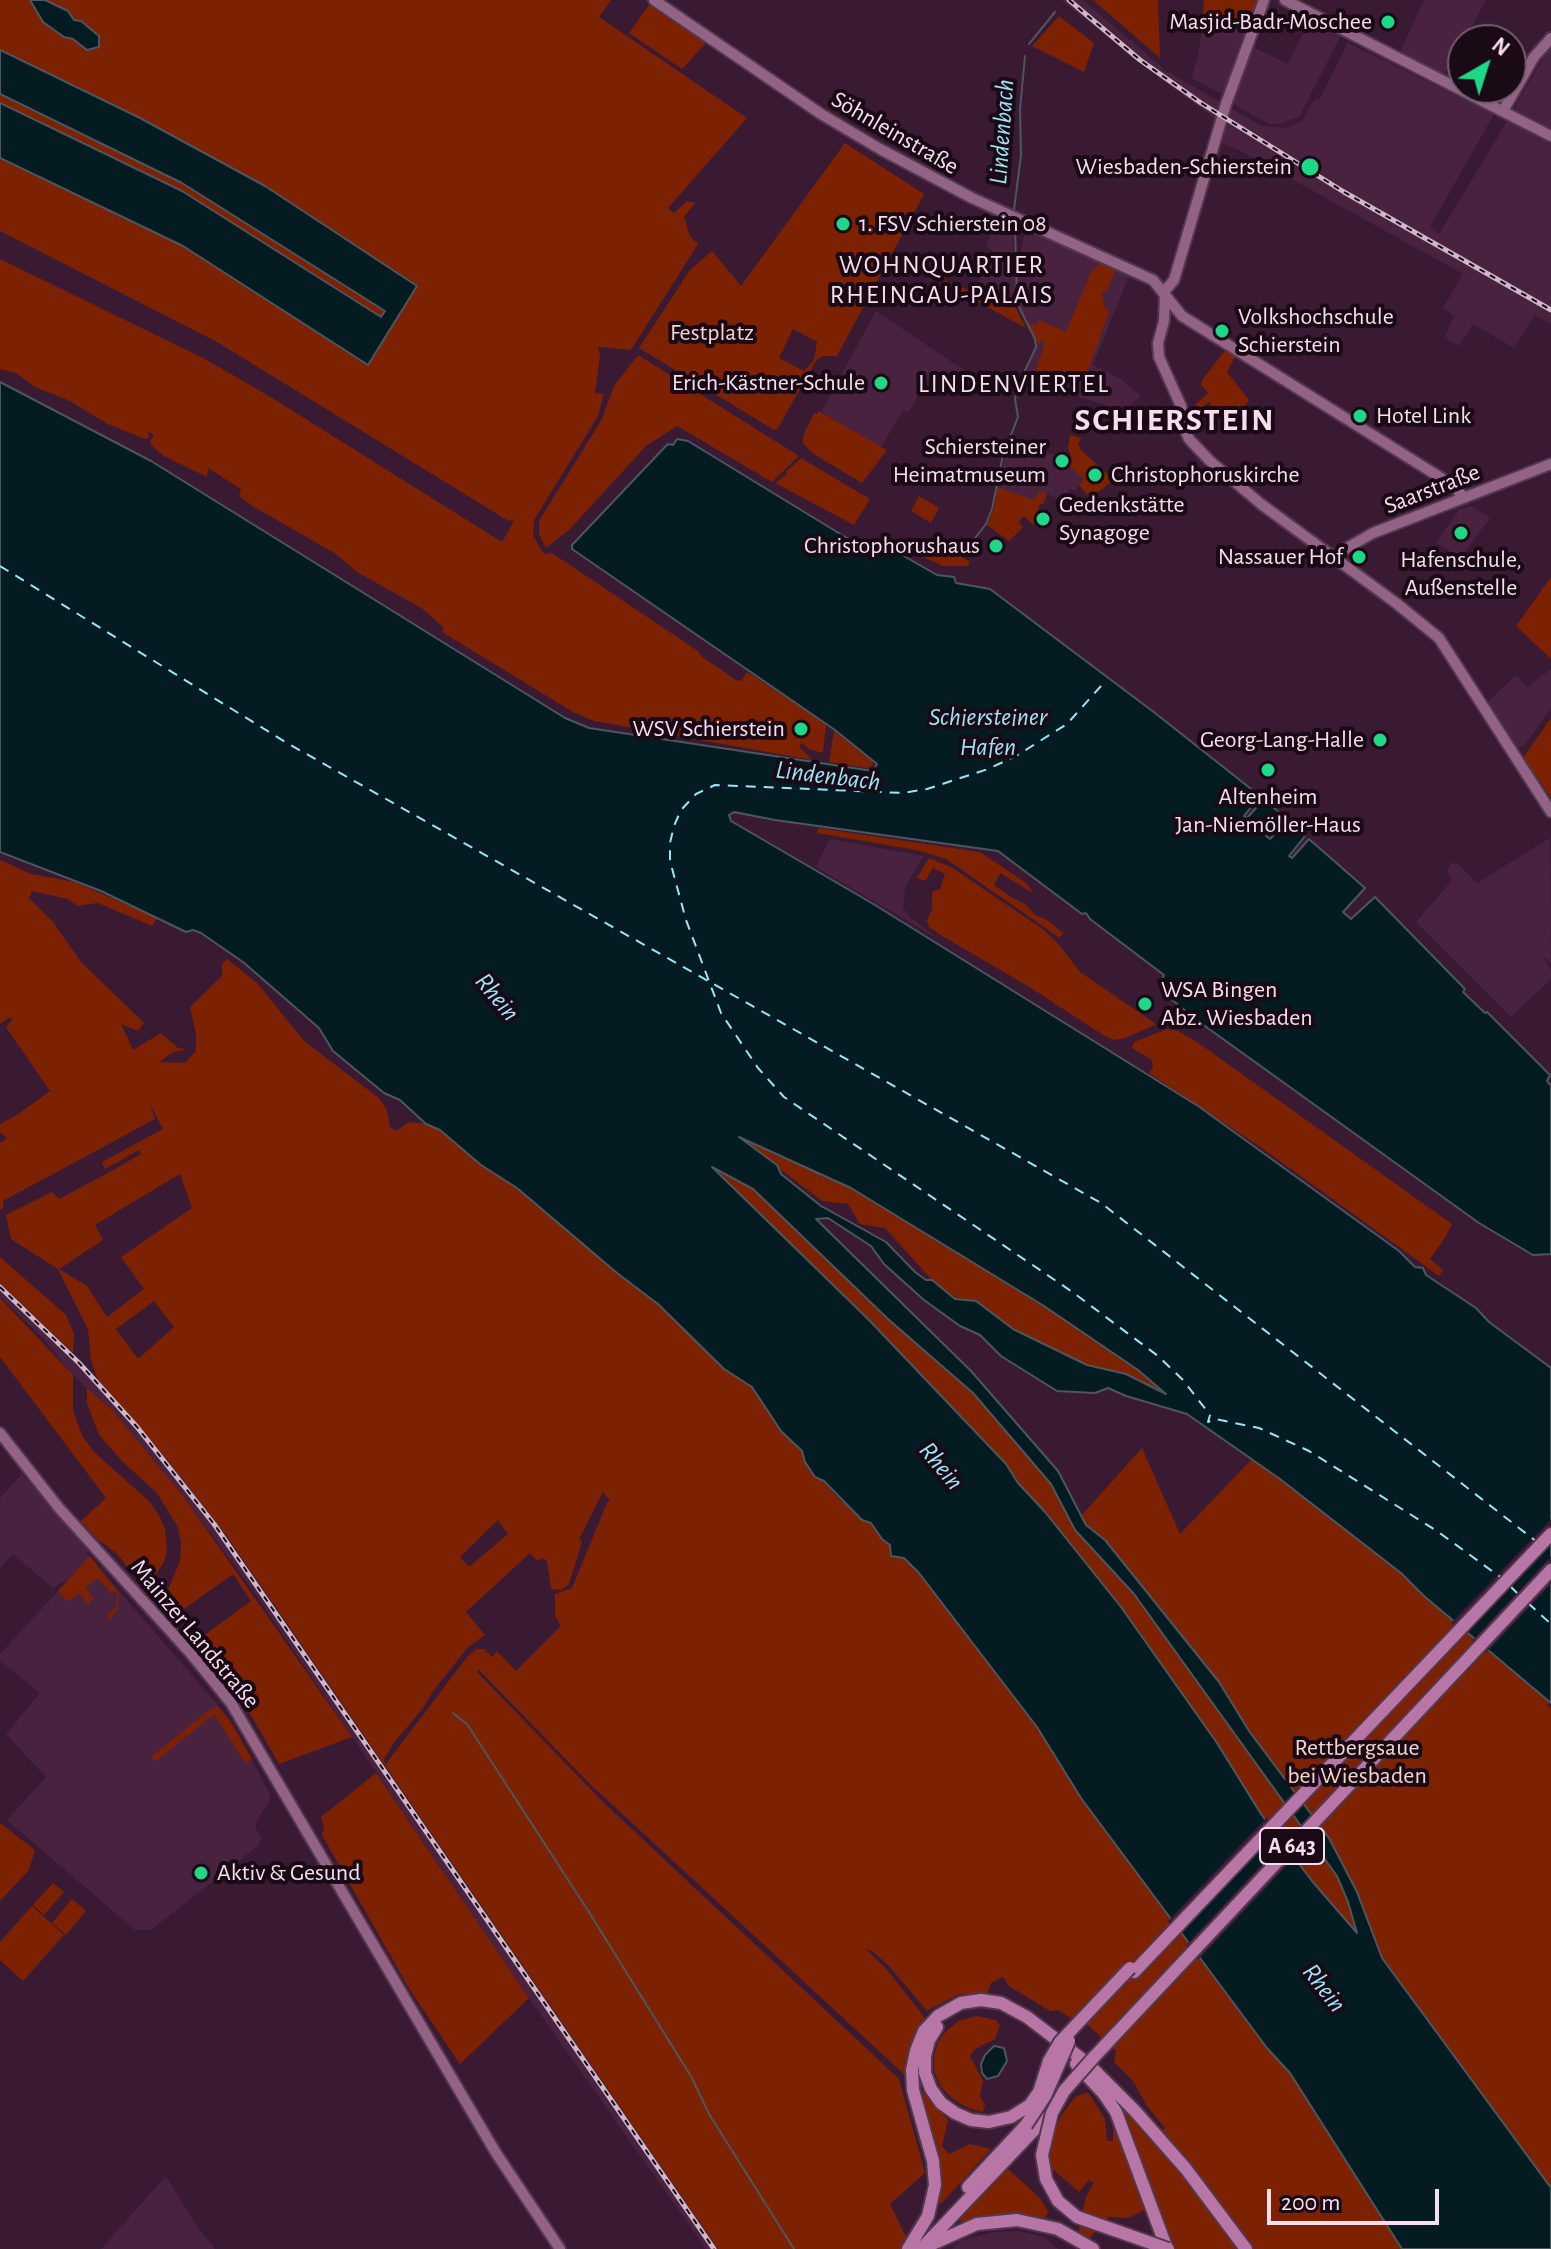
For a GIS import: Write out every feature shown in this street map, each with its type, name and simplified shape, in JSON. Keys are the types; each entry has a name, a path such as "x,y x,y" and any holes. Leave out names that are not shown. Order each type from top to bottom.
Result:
{"highway":[{"name":"A 643","path":"909,2249 1032,2117 1075,2034 1551,1534"},
{"name":"A 643","path":"922,2249 1033,2131 1064,2091 1551,1570"},
{"path":"1168,2249 1127,2138 1110,2103 1076,2063 1034,2025 993,2009 976,2007 952,2015 939,2025 926,2048 924,2065 931,2089 948,2108 971,2120 997,2121 1024,2110 1039,2092 1052,2055 1070,2030 1321,1768 1344,1752"},
{"path":"909,2249 925,2223 934,2193 933,2161 912,2083 914,2058 924,2031 949,2008 974,2000 1001,2003 1078,2054 1135,2111 1196,2180 1246,2249"},
{"path":"1064,2091 1049,2121 1042,2155 1046,2179 1053,2194 1077,2217 1168,2249"},
{"path":"922,2249 963,2228 1004,2220 1045,2225 1093,2249"}],"street":[{"name":"Söhnleinstraße","path":"654,0 812,108 880,149 980,202 1153,280 1182,316"},
{"path":"1264,0 1226,104 1174,280 1164,292 1159,358 1181,406 1183,425 1189,439 1222,473 1428,628 1453,657 1551,812"},
{"path":"1285,0 1551,136"},
{"path":"1503,111 1539,50 1551,38"},
{"path":"1164,321 1182,316 1454,486 1464,498"},
{"name":"Saarstraße","path":"1331,557 1350,544 1551,464"},
{"path":"1349,570 1344,558 1350,544"},
{"name":"Mainzer Landstraße","path":"0,1433 59,1508 219,1687 254,1738 496,2153 560,2249"}],"shaded area":[{"path":"1061,0 1083,0 1166,71 1262,126 1288,128 1302,121 1315,99 1320,99 1348,43 1447,91 1447,104 1473,104 1494,114 1430,227 1439,234 1508,120 1551,143 1551,324 1535,315 1514,348 1473,324 1459,346 1445,337 1454,316 1443,308 1463,274 1222,143 1224,125"},
{"path":"1424,0 1486,0 1473,24 1447,24 1447,70 1442,75 1399,54"},
{"path":"1204,14 1245,32 1223,94 1191,80"},
{"path":"1311,18 1337,31 1340,37 1299,117 1269,124 1232,103 1248,45 1288,64"},
{"path":"1551,48 1551,129 1516,112 1515,107 1517,104 1527,104 1527,86"},
{"path":"998,218 1014,224 1013,262 1019,264 1025,229 1129,275 1093,365 1119,378 1141,396 1130,406 1113,407 1078,397 1026,373 1039,342 1021,311 1019,298 978,282 992,250 986,246"},
{"name":"Erich-Kästner-Schule","path":"876,311 968,373 955,393 928,378 909,412 903,410 881,447 821,412"},
{"path":"1022,451 1056,454 1072,459 1084,479 1075,491 1070,489 1064,501 1047,494 1033,525 1024,516 1018,522 1023,527 1009,541 987,525 994,509 1005,454 1020,457"},
{"name":"Hafenschule, Außenstelle","path":"1471,506 1490,518 1460,558 1436,542 1459,510"},
{"path":"1551,669 1551,709 1524,745 1516,748 1488,702 1516,675 1527,687"},
{"path":"1550,838 1551,964 1542,954 1551,970 1551,979 1511,1017 1416,922 1452,880 1447,871 1451,863 1458,864 1477,883"},
{"path":"830,839 923,856 905,887 903,908 940,940 816,867"},
{"path":"0,1283 90,1371 196,1495 718,2249 706,2249 529,1998 256,1595 184,1497 113,1411 73,1375 40,1335 0,1297"},
{"path":"22,1474 89,1549 86,1553 222,1710 269,1792 270,1801 255,1827 261,1837 259,1845 151,1930 135,1930 7,1820 46,1777 6,1734 40,1693 0,1661 0,1654 70,1578 53,1588 13,1554 0,1568 0,1498"},
{"path":"166,2176 215,2249 101,2249"},
{"path":"1018,2231 1044,2237 1058,2249 952,2249 962,2240 995,2232"}],"green space":[{"path":"0,0 611,0 599,17 747,118 668,208 674,213 687,201 695,203 684,217 690,236 698,244 631,350 598,347 600,356 595,393 604,394 598,416 534,520 533,536 544,554 552,553 736,680 741,681 747,672 826,725 823,753 809,749 802,743 799,746 812,760 594,721 573,712 442,632 444,628 423,609 357,572 336,554 254,507 239,496 241,489 208,468 207,477 164,456 151,445 154,436 151,433 148,432 149,437 145,439 108,424 70,401 35,387 16,373 0,369 0,259 203,358 502,542 514,521 507,520 217,342 0,231"},
{"path":"1093,0 1158,0 1160,58"},
{"path":"1204,0 1257,0 1246,31 1203,13"},
{"path":"649,5 706,43 682,69 629,33"},
{"path":"1059,16 1094,43 1084,72 1032,46"},
{"name":"Festplatz","path":"845,143 924,194 837,356 817,359 774,430 639,348 690,270 712,251 741,286","holes":["793,329 817,342 814,360 804,371 779,358"]},
{"path":"1102,263 1116,269 1102,293 1109,312 1084,382 1053,369 1049,380 1036,370 1043,339 1037,346 1027,322 1036,326 1039,320 1066,332 1092,270"},
{"path":"945,280 1009,308 1010,304 985,294 988,286 1009,295 1012,297 1010,303 1012,301 1026,328 944,284"},
{"path":"1226,349 1236,355 1227,372 1249,400 1230,430 1209,402 1194,415 1190,410 1208,393 1201,385 1203,379"},
{"path":"638,355 799,456 772,482 677,426 646,446 569,530 546,548 539,534 539,521 602,419 614,386"},
{"path":"819,411 887,450 862,483 812,453 803,443 803,436 814,413"},
{"path":"1070,435 1081,438 1078,445 1082,451 1114,480 1090,498 1079,485 1084,479 1069,466 1072,459 1068,448"},
{"path":"801,458 870,499 854,525 775,483"},
{"path":"997,487 1034,500 1040,491 1047,494 1033,525 1024,516 1018,522 1023,527 1009,541 987,525 994,509"},
{"path":"919,496 939,508 931,523 911,511"},
{"path":"938,543 970,562 968,566 943,566 923,557"},
{"path":"1551,577 1551,659 1516,626"},
{"path":"1551,718 1551,797 1523,758"},
{"path":"834,731 872,761 873,766 867,768 829,762"},
{"path":"818,828 980,852 1026,883 1034,894 1000,873 994,885 1063,933 1060,938 946,859 916,850 817,833"},
{"path":"929,858 951,867 1044,930 1080,972 1156,1024 1126,1038 1114,1040 929,927 927,920 932,909 932,892 940,889 945,874 933,868 925,881 917,878"},
{"path":"0,860 31,874 75,882 157,918 152,926 98,903 77,906 68,899 32,891 29,898 53,922 81,962 144,1023 138,1031 121,1024 133,1050 161,1033 178,1048 186,1049 172,1053 159,1062 185,1063 196,1051 190,1007 222,976 222,964 227,959 257,983 304,1041 379,1098 387,1110 390,1127 396,1131 409,1122 440,1130 481,1165 517,1188 658,1304 724,1369 752,1387 781,1431 802,1451 805,1462 840,1500 871,1523 882,1539 919,1573 1037,1727 1081,1798 1267,2048 1290,2073 1402,2249 1251,2249 1225,2209 1161,2133 1165,2128 1147,2106 1133,2081 1114,2062 1116,2051 1088,2025 1058,2010 1050,2011 1009,1986 1003,1977 991,1983 987,1995 959,1994 927,2011 890,1967 866,1949 889,1972 925,2018 910,2047 906,2076 591,1785 479,1670 477,1672 604,1803 899,2079 925,2173 890,2204 908,2241 900,2249 718,2249 226,1535 175,1469 98,1380 91,1360 88,1329 58,1269 11,1239 6,1215 52,1192 59,1199 106,1174 141,1154 139,1150 105,1169 102,1162 163,1129 149,1102 155,1119 3,1201 3,1209 0,1210 0,1143 7,1138 0,1132 0,1124 50,1091 6,1027 12,1020 10,1017 0,1024","holes":["180,1174 192,1208 121,1257 144,1289 107,1317 87,1286 59,1269 103,1240 95,1225","154,1301 174,1327 138,1359 116,1329","603,1492 610,1501 572,1588 555,1594 555,1616 561,1626 516,1671 497,1651 492,1657 484,1649 476,1649 385,1765 384,1759 393,1744 434,1690 468,1647 485,1635 466,1612 530,1553 537,1561 542,1558 547,1561 551,1589 561,1590 569,1584 582,1542 579,1539","498,1520 508,1534 469,1567 460,1557"]},
{"path":"1167,1029 1178,1031 1200,1044 1452,1224 1430,1259 1443,1270 1439,1276 1262,1148 1149,1073 1153,1068 1152,1060 1132,1048 1134,1042"},
{"path":"734,1134 851,1188 1044,1306 1138,1370 1167,1395 1126,1374 1087,1365 1013,1329 976,1301 955,1299 932,1280 885,1228 860,1224 848,1204 822,1201"},
{"name":"Rettbergsaue bei Wiesbaden","path":"709,1165 753,1189 888,1319 973,1393 1051,1484 1073,1525 1142,1448 1180,1534 1252,1459 1362,1539 1550,1702 1547,1705 1551,1709 1551,2188 1427,2020 1237,1883 877,1329"},
{"path":"0,1257 66,1315 74,1334 73,1353 0,1283"},
{"path":"0,1298 73,1375 73,1411 83,1437 95,1453 149,1501 159,1515 165,1529 167,1552 154,1577 143,1586 117,1554 81,1521 106,1498 0,1357"},
{"path":"87,1388 113,1411 184,1497 352,1737 279,1764 251,1715 195,1642 251,1601 233,1574 173,1617 162,1604 180,1561 178,1527 157,1493 99,1435 87,1403"},
{"path":"90,1556 119,1593 118,1608 110,1619 107,1615 117,1606 117,1596 98,1578 85,1588 94,1599 88,1604 79,1593 68,1602 58,1591"},
{"path":"218,1707 252,1759 245,1763 214,1714 155,1762 151,1757 212,1708"},
{"path":"376,1773 529,1998 460,2064 410,1990 322,1835 324,1826 321,1817"},
{"path":"0,1823 35,1850 29,1870 0,1901"},
{"path":"53,1883 64,1892 44,1915 33,1905"},
{"path":"72,1899 86,1911 66,1935 52,1923"},
{"path":"32,1906 64,1935 23,1981 0,1960 0,1942"},
{"path":"976,2016 996,2020 1000,2026 995,2039 975,2049 970,2056 983,2081 980,2096 985,2105 983,2112 953,2099 941,2087 934,2071 938,2042 947,2030 959,2021"},
{"path":"919,2088 948,2120 942,2146 949,2154 970,2144 991,2149 941,2204 938,2202 943,2180"},
{"path":"1088,2092 1105,2119 1107,2141 1113,2141 1113,2123 1145,2210 1128,2218 1109,2217 1091,2236 1088,2246 1079,2234 1079,2224 1086,2197 1094,2183 1089,2180 1079,2192 1050,2167 1050,2155 1051,2140 1061,2116 1075,2097"},
{"path":"1125,2109 1181,2168 1243,2249 1171,2249 1122,2114"},
{"path":"1007,2168 1039,2197 1048,2211 1045,2219 1016,2214 962,2222 959,2219"}],"water":[{"path":"30,0 45,0 68,11 74,20 81,21 99,36 99,47 87,50 73,39 64,37 43,22"},
{"path":"0,50 140,118 265,186 417,286 368,365 183,246 0,158 0,103 182,191 381,317 385,311 182,183 0,94"},
{"path":"0,382 151,461 565,718 589,728 873,771 877,764 835,730 572,549 572,545 668,444 673,445 677,439 688,441 859,545 874,539 937,575 954,577 956,583 990,589 1260,796 1244,816 1247,818 1264,799 1283,816 1266,836 1270,839 1287,820 1305,836 1289,856 1292,858 1309,839 1365,888 1343,912 1351,919 1375,897 1465,989 1463,992 1550,1075 1547,1081 1551,1086 1551,1254 1533,1255 1479,1223 1198,1021 1166,995 1167,984 1162,980 1164,975 1086,913 1082,914 998,851 734,812 729,815 731,821 875,905 1198,1106 1399,1251 1415,1267 1423,1268 1426,1275 1476,1308 1489,1322 1551,1368 1551,1703 1401,1573 1280,1479 1187,1414 1108,1388 1095,1393 1057,1391 1001,1356 980,1335 960,1326 924,1300 884,1264 871,1246 828,1218 816,1219 971,1371 1058,1471 1086,1525 1105,1540 1219,1682 1249,1731 1329,1838 1357,1892 1382,1958 1551,2188 1551,2249 1402,2249 1290,2073 1267,2048 1081,1798 1037,1727 919,1573 904,1558 891,1556 890,1545 871,1523 862,1520 824,1481 815,1477 802,1451 781,1431 752,1387 724,1369 658,1304 517,1188 481,1165 440,1130 426,1124 400,1100 384,1093 333,1051 319,1028 243,962 201,933 193,930 186,932 101,891 0,852","holes":["739,1137 851,1188 1044,1306 1138,1370 1166,1394 1126,1374 1087,1365 1013,1329 976,1301 955,1299 932,1280 926,1280 915,1272 886,1242 821,1206 781,1174 777,1165","712,1167 753,1189 888,1319 973,1393 1051,1484 1075,1530 1134,1594 1337,1876 1357,1933 1261,1814 1217,1743 1121,1607 1018,1483 1006,1464 869,1320"]},
{"path":"994,2046 1004,2048 1007,2061 998,2076 987,2079 982,2073 981,2064"}],"pier":[{"path":"1551,1519 1551,1545 1465,1635 1451,1623"},
{"path":"1551,1556 1551,1584 1486,1653 1472,1641"},
{"path":"1267,1817 1279,1831 1179,1935 1168,1921"},
{"path":"1285,1840 1297,1855 1198,1960 1186,1945"}],"waterway":[{"name":"Lindenbach","path":"1029,44 1055,12"},
{"name":"Lindenbach","path":"1014,210 1021,155 1020,109 1025,56"},
{"name":"Lindenbach","path":"968,547 986,524 992,509 1003,455 1018,417 1015,399 1018,386 1036,347 1017,303 1015,225"},
{"path":"453,1713 467,1724 587,1909 794,2249"}],"ferry route":[{"path":"0,566 287,743 1101,1203 1537,1542"},
{"path":"1101,686 1067,724 1016,756 988,769 927,789 903,793 715,785 696,794 681,810 674,826 670,861 686,920 721,1013 758,1068 784,1097 1071,1291 1158,1356 1183,1380 1210,1415 1208,1422 1215,1419 1259,1428 1309,1451 1437,1531 1503,1579"},
{"path":"1510,1586 1520,1596"},
{"path":"1528,1603 1551,1624"}],"railway":[{"path":"1069,0 1140,60 1201,103 1344,192 1551,310"},
{"path":"0,1287 79,1363 137,1427 214,1524 714,2249"}],"place":[{"name":"Masjid-Badr-Moschee","path":"1388,22"},
{"name":"Wiesbaden-Schierstein","path":"1310,167"},
{"name":"1. FSV Schierstein 08","path":"843,224"},
{"name":"Volkshochschule Schierstein","path":"1222,331"},
{"name":"Erich-Kästner-Schule","path":"881,383"},
{"name":"Hotel Link","path":"1360,416"},
{"name":"Schiersteiner Heimatmuseum","path":"1062,461"},
{"name":"Christophoruskirche","path":"1095,475"},
{"name":"Gedenkstätte Synagoge","path":"1043,519"},
{"name":"Hafenschule, Außenstelle","path":"1461,533"},
{"name":"Christophorushaus","path":"996,546"},
{"name":"Nassauer Hof","path":"1359,557"},
{"name":"WSV Schierstein","path":"801,729"},
{"name":"Georg-Lang-Halle","path":"1380,740"},
{"name":"Altenheim Jan-Niemöller-Haus","path":"1268,770"},
{"name":"WSA Bingen Abz. Wiesbaden","path":"1145,1004"},
{"name":"Aktiv & Gesund","path":"201,1873"}],"district":[{"name":"WOHNQUARTIER RHEINGAU-PALAIS","path":"942,280"},
{"name":"LINDENVIERTEL","path":"1014,384"},
{"name":"SCHIERSTEIN","path":"1175,420"}],"water label":[{"name":"Schiersteiner Hafen","path":"988,732"},
{"name":"Rhein","path":"497,997"},
{"name":"Rhein","path":"941,1466"},
{"name":"Rhein","path":"1324,1988"}]}
